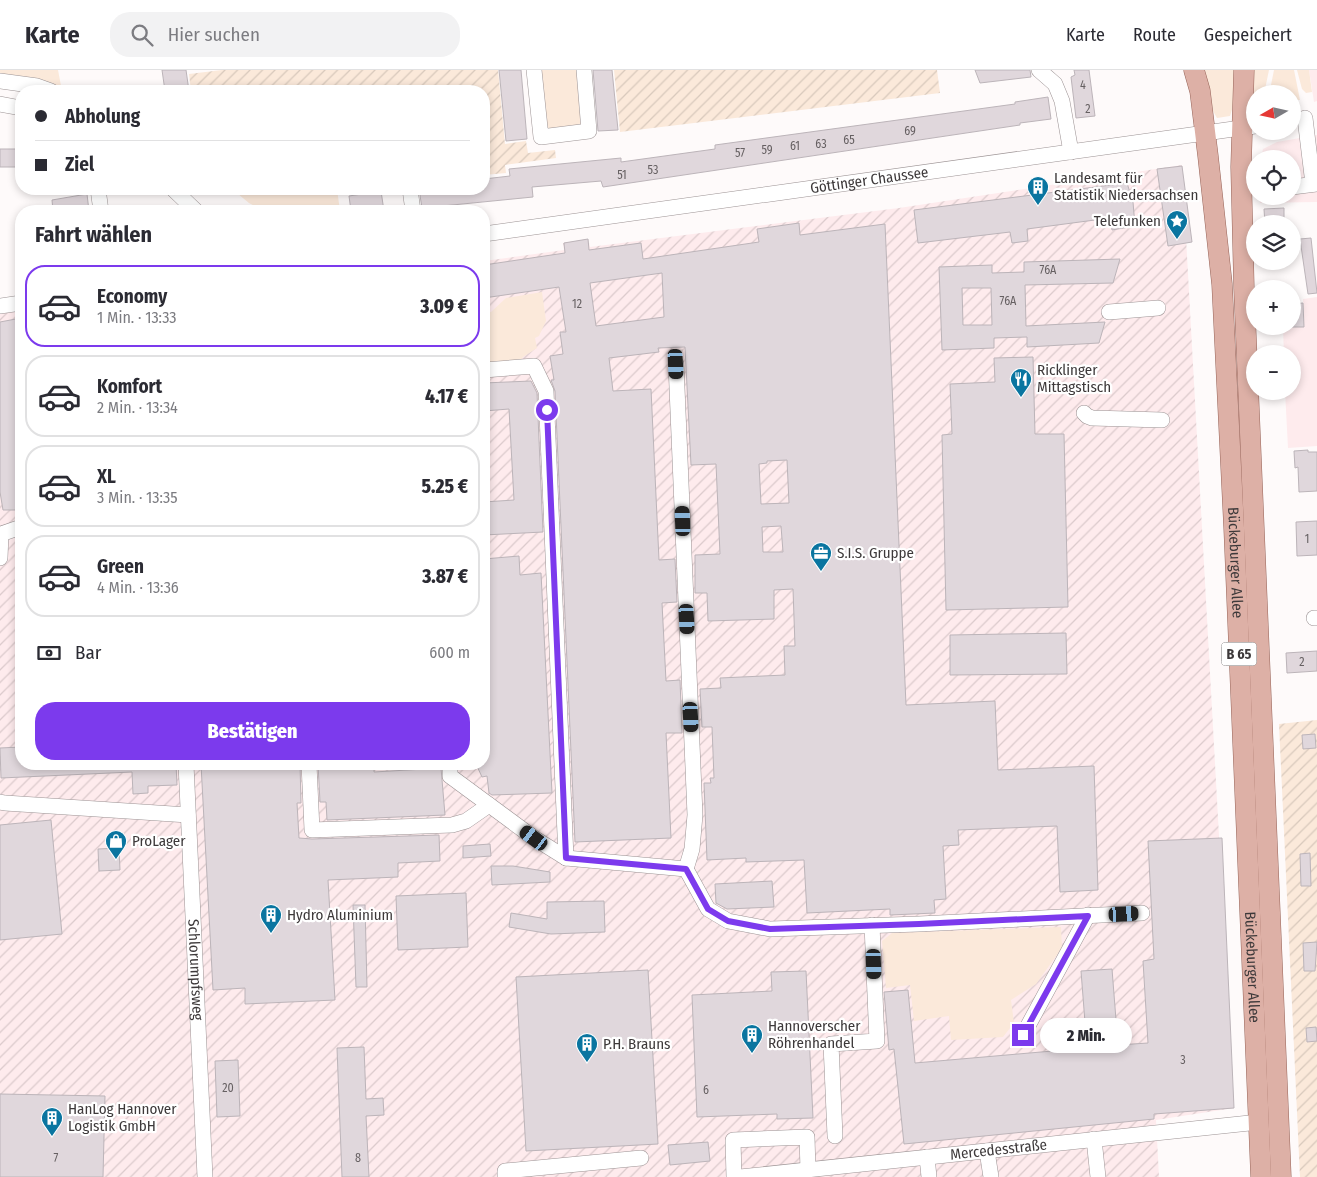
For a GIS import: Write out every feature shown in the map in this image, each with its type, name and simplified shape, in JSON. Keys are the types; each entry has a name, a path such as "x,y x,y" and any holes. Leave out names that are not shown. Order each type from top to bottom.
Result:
{"main road":[{"name":"Bückeburger Allee","path":"1194,70 1200,91 1222,284 1261,1177"},
{"name":"Bückeburger Allee","path":"1244,70 1246,98"},
{"name":"Bückeburger Allee","path":"1248,205 1250,454 1281,1177"}],"street":[{"path":"534,70 541,137 590,131 584,70"},
{"path":"1039,70 1055,84 1062,100 1071,152"},
{"path":"0,81 30,85"},
{"path":"0,104 15,107"},
{"path":"1301,186 1315,184 1305,118"},
{"name":"Göttinger Chaussee","path":"490,233 1246,126"},
{"path":"0,306 15,304"},
{"path":"1110,312 1158,308"},
{"path":"676,364 695,815 692,849 686,869 708,909 728,921 770,929 1142,913"},
{"path":"490,370 534,366 546,390 566,858"},
{"path":"1084,413 1092,418 1162,420"},
{"path":"0,558 0,532 15,528"},
{"name":"Schlorumpfsweg","path":"186,770 204,1177"},
{"path":"309,770 312,830 452,825 466,821 489,805"},
{"path":"450,770 450,776 534,838 566,858 686,869"},
{"path":"0,802 188,815"},
{"path":"1023,1035 1088,916"},
{"path":"834,1136 832,1044 877,1041 872,925"},
{"name":"Mercedesstraße","path":"740,1177 1259,1122"},
{"path":"734,1177 732,1140 807,1137 808,1170"},
{"path":"1094,1139 1098,1177"},
{"path":"987,1151 991,1177"},
{"path":"927,1157 929,1177"},
{"path":"505,1177 505,1171 641,1158"}],"shaded area":[{"path":"0,70 58,70 61,85 48,85 38,81 0,75"},
{"path":"222,70 498,70 505,144 526,141 528,153 555,150 556,158 505,165 506,173 490,174 490,85 190,85 189,74"},
{"path":"539,70 580,70 585,127 546,131"},
{"path":"614,70 937,70 940,93 620,132"},
{"path":"1205,70 1235,70 1234,103 1230,116 1217,118 1213,111"},
{"path":"1253,70 1269,70 1266,85 1252,85"},
{"path":"1274,70 1294,70 1297,85 1271,85"},
{"path":"1297,70 1309,70 1312,92 1306,93 1301,85"},
{"path":"1309,70 1317,70 1317,101 1314,102"},
{"path":"1317,135 1317,202 1301,202 1301,150 1263,150 1277,142 1301,140 1301,138"},
{"path":"1182,165 1234,1108 1156,1120 1159,1177 0,1177 0,306 15,304 15,770 490,770 490,260 564,250 563,243 588,239 590,247 899,208"},
{"path":"239,195 338,195 339,205 253,205"},
{"path":"542,292 546,321 539,336 535,338 537,348 523,357 518,364 490,366 490,312 506,298"},
{"path":"1317,297 1317,446 1288,448 1285,400 1301,400 1301,345 1284,345 1283,335 1301,335 1301,326 1304,326 1303,299"},
{"path":"1317,720 1317,1177 1300,1177 1279,724"},
{"path":"1061,927 1062,948 1036,984 1011,1000 1014,1023 1003,1037 951,1040 949,1016 914,1021 910,985 886,988 882,941 892,933"}],"building":[{"path":"162,70 186,70 188,85 164,85"},
{"path":"499,70 521,70 527,139 506,141"},
{"path":"593,70 612,70 618,130 598,131"},
{"path":"975,70 1030,70 1031,77 980,83"},
{"path":"1074,70 1089,70 1095,116 1076,118 1071,77 1075,75"},
{"path":"1048,97 1051,119 603,187 601,181 532,187 533,197 452,205 422,205 420,195 490,195 490,178 510,176 509,169 621,158 621,162 715,149 715,145 1015,104 1015,102"},
{"path":"0,149 15,149 15,167 0,167"},
{"path":"1182,166 1192,242 1168,246 1157,169"},
{"name":"Landesamt für Statistik Niedersachsen","path":"1127,183 1133,202 1135,226 1112,230 1110,218 1027,229 1028,241 1012,243 1010,232 918,243 914,210"},
{"path":"87,195 88,205 52,205 52,200"},
{"path":"382,195 383,205 350,205 349,196"},
{"path":"1284,208 1284,215 1264,215 1264,209"},
{"path":"799,223 800,235 885,224 906,705 995,701 998,770 1094,766 1098,890 1060,892 1057,826 958,830 959,845 943,846 946,899 934,900 935,913 890,915 890,909 807,913 804,860 746,862 746,858 707,860 704,783 711,783 710,778 714,778 712,727 702,727 700,689 721,688 720,678 785,675 784,646 795,646 793,589 774,590 774,619 708,621 707,593 695,593 695,555 720,554 716,464 691,465 685,347 658,348 659,352 609,358 613,391 651,389 659,560 675,559 677,602 662,603 666,681 680,680 682,733 666,733 671,838 575,842 555,391 551,380 554,380 550,356 563,354 560,332 566,332 559,287 490,297 490,264 565,253 564,243 588,239 589,250 641,243 643,259 759,242 757,229","holes":["662,273 664,317 596,326 590,283","787,460 789,503 761,504 759,464 767,463 767,461","781,526 783,552 763,552 762,527"]},
{"path":"1311,238 1317,293 1308,294 1301,239"},
{"path":"1120,259 1113,283 1025,285 1026,326 1105,322 1099,343 1027,347 1027,337 994,338 994,348 942,350 939,267 992,265 992,273 1024,272 1024,262","holes":["962,288 991,288 992,325 963,325"]},
{"path":"1301,303 1303,303 1304,327 1301,327"},
{"path":"15,319 15,510 3,510 0,492 0,322"},
{"path":"1033,357 1035,434 1064,434 1068,607 946,610 942,435 952,434 950,384 995,382 994,358"},
{"path":"531,381 537,393 543,532 490,535 490,502 514,500 509,409 490,411 490,383"},
{"path":"1308,450 1308,452 1317,452 1317,491 1299,492 1298,467 1295,468 1294,451"},
{"path":"1317,521 1317,555 1297,556 1296,522"},
{"path":"519,556 520,575 541,573 552,793 492,795 489,793 487,776 482,777 479,770 490,770 490,558"},
{"path":"1066,633 1067,674 950,675 950,635"},
{"path":"1317,651 1317,671 1287,673 1286,653"},
{"path":"1315,734 1316,748 1303,749 1302,735"},
{"path":"15,747 15,770 176,770 177,785 148,786 148,793 133,794 132,772 1,778 0,748"},
{"name":"Hydro Aluminium","path":"201,770 300,770 301,803 297,803 299,838 439,835 440,861 398,863 398,877 328,880 335,1000 245,1004 245,988 213,990"},
{"path":"318,770 374,770 374,772 441,770 445,815 327,820 326,802 320,802"},
{"path":"51,820 62,934 0,940 0,825"},
{"path":"1222,838 1234,1108 1154,1114 1154,1119 904,1144 894,1049 889,1050 884,992 908,990 915,1063 1087,1048 1081,971 1112,969 1118,1045 1148,1043 1143,961 1154,959 1148,841"},
{"path":"490,844 491,856 463,858 463,846"},
{"path":"119,848 120,870 99,871 98,849"},
{"path":"1310,853 1311,886 1301,886 1300,854"},
{"path":"491,866 513,866 550,872 550,882 492,885"},
{"path":"772,881 774,907 727,909 716,903 715,884"},
{"path":"466,893 468,947 398,950 396,896"},
{"path":"604,901 605,932 551,934 509,927 511,913 547,919 547,902"},
{"path":"353,905 365,905 367,987 356,987"},
{"path":"1317,942 1315,971 1304,971 1303,943"},
{"name":"P.H. Brauns","path":"648,970 658,1144 526,1151 516,977"},
{"name":"Hannoverscher Röhrenhandel","path":"806,971 813,1118 777,1119 777,1114 697,1117 692,995 772,991 771,972"},
{"path":"1316,1027 1317,1041 1307,1042 1306,1028"},
{"path":"364,1047 366,1099 383,1098 384,1115 366,1116 369,1177 342,1177 337,1048"},
{"path":"238,1060 240,1116 217,1117 215,1061"},
{"name":"HanLog Hannover Logistik GmbH","path":"0,1094 105,1096 103,1177 0,1177"},
{"path":"708,1142 710,1161 670,1165 668,1145"}],"place":[{"name":"Landesamt für Statistik Niedersachsen","path":"1038,206"},
{"name":"Telefunken","path":"1177,240"},
{"name":"Ricklinger Mittagstisch","path":"1021,398"},
{"name":"S.I.S. Gruppe","path":"821,572"},
{"name":"ProLager","path":"116,860"},
{"name":"Hydro Aluminium","path":"271,934"},
{"name":"Hannoverscher Röhrenhandel","path":"752,1054"},
{"name":"P.H. Brauns","path":"587,1063"},
{"name":"HanLog Hannover Logistik GmbH","path":"52,1137"}],"route":[{"path":"547,410 566,858 686,869 708,909 728,921 770,929 1088,916 1023,1035"}]}
